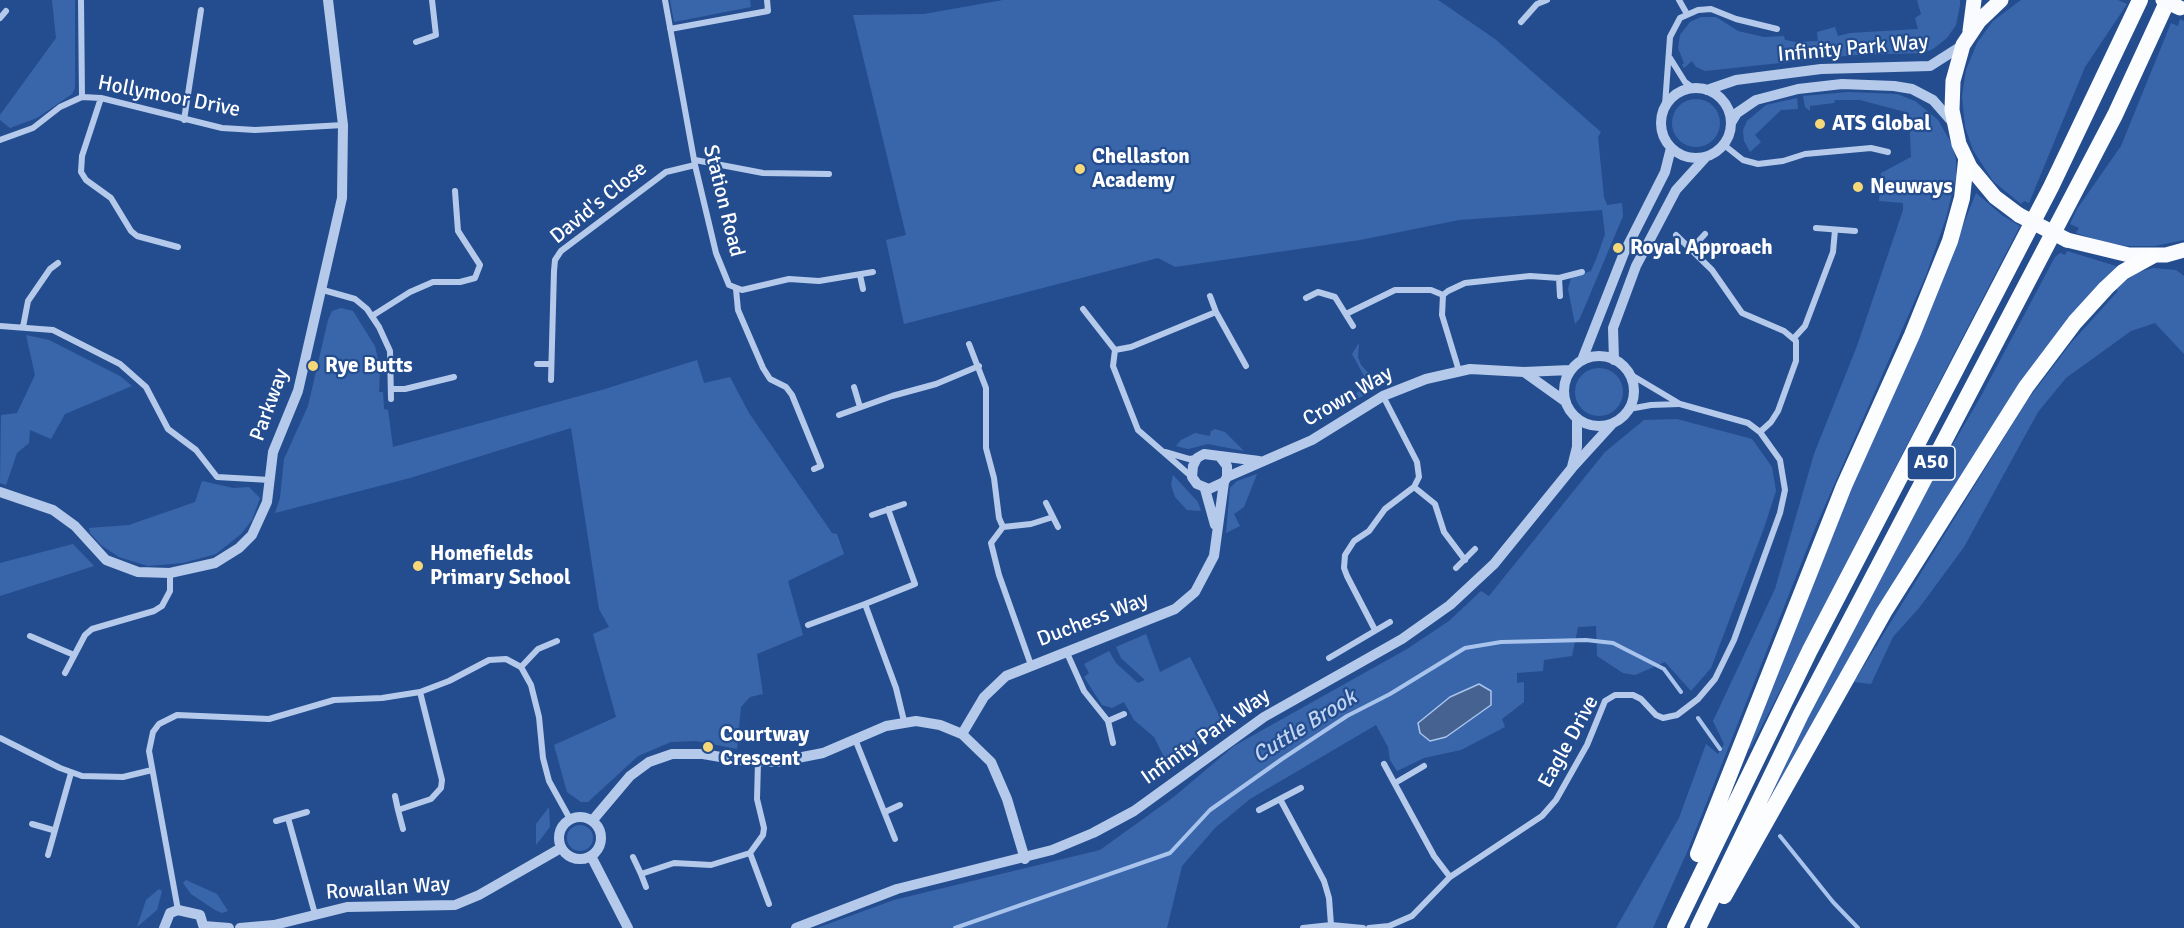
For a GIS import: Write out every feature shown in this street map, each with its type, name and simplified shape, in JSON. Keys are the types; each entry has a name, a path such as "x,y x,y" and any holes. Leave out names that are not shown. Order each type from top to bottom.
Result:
{"highway":[{"name":"A50","path":"1673,928 1810,650 2051,187 2140,0"},
{"name":"A50","path":"1698,928 1806,704 2115,115 2177,6"},
{"path":"1673,928 1844,486 1950,241 1962,198 1966,161"},
{"path":"1706,928 1884,612 2026,387 2075,322 2106,288 2123,272 2159,255"}],"main road":[{"path":"1974,0 1966,40 1953,81 1954,124 1966,161 1986,188 2019,215 2067,240 2118,254 2159,255 2184,250"},
{"path":"1966,40 2001,0"},
{"path":"2163,0 2177,6"},
{"path":"2159,255 2184,264"}],"street":[{"path":"81,0 81,98"},
{"name":"Parkway","path":"0,492 53,510 64,517 106,560 138,572 170,573 215,563 245,544 259,524 267,502 273,452 298,391 323,290 342,198 343,125 328,0"},
{"path":"416,42 436,35 432,0"},
{"name":"Station Road","path":"665,0 695,163 716,253 729,285 742,290 789,279 819,281 873,272"},
{"path":"670,29 768,11 766,0"},
{"path":"1521,22 1535,2 1547,0"},
{"path":"1679,0 1687,14"},
{"path":"1704,158 1686,158 1671,148 1661,128 1670,58 1670,36 1680,18 1687,14 1711,9 1736,19 1777,29"},
{"path":"184,120 201,10"},
{"path":"0,18 6,11"},
{"name":"Infinity Park Way","path":"1707,90 1736,80 1821,69 1930,66 1966,40"},
{"path":"1670,58 1685,82 1693,88"},
{"name":"Infinity Park Way","path":"1731,123 1745,105 1768,96 1808,87 1853,84 1903,87 1922,93 1933,100 1954,124"},
{"path":"1614,360 1613,328 1636,266 1676,190 1704,158 1715,153 1724,145 1731,123 1724,102 1707,90 1693,88 1680,92 1665,105"},
{"name":"Hollymoor Drive","path":"1,137 33,128 60,107 81,98 101,98 222,128 255,130 343,125"},
{"path":"101,98 82,156 81,172 86,180 111,198 131,231 137,236 178,247"},
{"path":"1724,145 1743,160 1753,164 1783,161 1805,154 1871,148 1888,152"},
{"path":"1582,360 1619,264 1665,172 1671,148"},
{"path":"695,163 763,173 829,174"},
{"name":"David's Close","path":"550,380 554,270 555,260 561,251 666,172 695,163"},
{"path":"372,316 410,292 433,282 460,282 475,278 480,265 458,231 455,192"},
{"path":"1816,228 1855,231"},
{"path":"1794,338 1805,326 1833,252 1835,230"},
{"path":"1692,248 1705,234"},
{"path":"1676,235 1692,248 1712,270 1742,313 1794,338 1798,351 1796,361 1778,411 1760,432"},
{"path":"23,327 28,301 50,269 58,263"},
{"path":"1460,371 1442,315 1443,295 1456,285 1474,282 1537,276 1559,279 1582,272"},
{"path":"860,275 863,289"},
{"path":"1559,279 1560,296"},
{"path":"736,288 738,310 763,368 770,379 786,387 792,395 821,466 814,469"},
{"path":"323,290 355,299 372,316 390,351 391,399"},
{"path":"1346,314 1395,290 1431,290 1443,295"},
{"path":"1306,298 1318,292 1335,297 1353,326"},
{"path":"1210,296 1216,312 1246,366"},
{"path":"1083,309 1115,350 1131,347 1216,312"},
{"path":"0,326 53,330 120,364 146,387 168,429 196,450 217,477 270,480"},
{"path":"969,344 979,366 987,399 986,448 994,478 999,518 1003,527"},
{"name":"Crown Way","path":"1115,350 1113,366 1132,419 1144,437 1165,451 1197,484 1206,489 1216,488 1225,480 1312,440 1383,396 1426,379 1460,371 1491,369 1524,372 1570,370"},
{"path":"1524,372 1566,402 1577,418 1592,425 1613,423 1629,409 1634,395 1633,384 1628,373 1614,360 1596,356 1582,360 1570,370 1565,384 1566,402"},
{"path":"537,364 551,364"},
{"path":"839,415 936,384 979,366"},
{"name":"Eagle Drive","path":"1369,928 1389,926 1412,916 1450,877 1526,829 1556,800 1587,745 1605,701 1615,695 1633,695 1641,699 1656,715 1671,717 1698,699 1715,679 1734,640 1780,513 1785,489 1780,460 1760,432 1734,419 1680,404 1628,373"},
{"path":"392,389 405,390 454,377"},
{"path":"854,387 860,407"},
{"path":"1375,630 1347,576 1344,568 1345,555 1354,541 1369,531 1385,509 1414,487 1419,477 1417,462 1383,396"},
{"name":"Eagle Drive","path":"1629,409 1651,405 1680,404"},
{"name":"Infinity Park Way","path":"1572,468 1577,447 1577,418"},
{"name":"Infinity Park Way","path":"796,928 897,889 1025,859 1112,824 1162,792 1264,717 1428,622 1450,605 1494,564 1572,468 1613,423"},
{"name":"Crown Way","path":"1165,451 1189,459 1208,453 1220,457 1264,461"},
{"path":"1220,457 1227,466 1225,480"},
{"path":"1192,477 1193,466 1197,458"},
{"name":"Duchess Way","path":"962,734 984,697 1006,676 1175,609 1184,602 1203,581 1210,565 1225,480"},
{"path":"1414,487 1435,504 1444,532 1465,560"},
{"name":"Duchess Way","path":"1206,489 1216,528"},
{"path":"1046,503 1058,527"},
{"path":"872,515 903,504"},
{"path":"808,626 915,584 888,509"},
{"path":"1031,665 991,550 994,536 1003,527 1031,524 1053,517"},
{"path":"1456,568 1475,549"},
{"path":"65,673 85,635 92,628 154,611 162,606 170,591 170,573"},
{"path":"865,604 896,688 904,721"},
{"path":"1329,658 1390,622"},
{"path":"30,636 74,655"},
{"path":"521,667 538,649 557,641"},
{"path":"1067,653 1084,691 1108,721 1113,744"},
{"path":"178,910 149,751 153,732 159,724 177,715 258,720 334,700 382,698 420,692 449,681 489,660 506,659 521,667 531,685 537,707 543,758 549,781 570,819"},
{"path":"398,810 431,799 441,788 441,772 420,692"},
{"path":"1108,721 1124,714"},
{"path":"592,821 630,776 657,759 684,753 758,762 808,757 904,721 940,725 962,734 980,749 1001,781 1025,859"},
{"path":"0,738 71,773 108,778 152,770"},
{"path":"855,739 895,839"},
{"path":"641,874 674,863 711,865 750,854 763,836 764,828 757,799 758,762"},
{"path":"1384,764 1434,856 1450,877"},
{"path":"1395,783 1424,766"},
{"path":"48,855 71,773"},
{"path":"1259,810 1301,788"},
{"path":"394,796 403,829"},
{"path":"1280,799 1324,881 1330,903 1331,925"},
{"path":"885,812 900,805"},
{"path":"276,821 307,812"},
{"path":"582,817 597,826 601,839 596,852 591,856 578,859 565,854 561,848 559,835 570,819 582,817"},
{"path":"288,818 315,914"},
{"path":"32,824 54,830"},
{"name":"Rowallan Way","path":"240,928 274,925 315,914 365,906 456,905 479,895 561,848"},
{"path":"750,854 769,904"},
{"path":"591,856 628,928"},
{"path":"633,857 646,887"},
{"path":"164,928 170,913 178,910 200,915 204,927 229,928"},
{"path":"1303,928 1331,925 1363,928"}],"shaded area":[{"path":"52,0 75,0 75,88 72,94 37,118 10,128 0,120 0,115 56,38"},
{"path":"670,0 750,0 751,7 674,22"},
{"name":"Chellaston Academy","path":"1003,0 1438,0 1495,39 1601,132 1598,137 1604,197 1607,205 1622,203 1623,216 1580,318 1575,324 1568,289 1571,278 1591,271 1605,234 1602,210 1459,220 1360,240 1175,267 1158,258 904,324 886,240 906,235 853,15 924,14"},
{"path":"1917,0 1960,0 1956,25 1947,38 1933,49 1923,53 1855,55 1705,71 1696,67 1692,61 1684,68 1682,65 1684,63 1678,48 1680,35 1690,22 1701,17 1716,17 1738,31 1764,37 1784,36 1785,40 1797,42 1818,41 1817,32 1835,27 1838,36 1850,33 1918,29 1915,18 1921,14"},
{"path":"2021,0 2118,0 2127,4 2085,67 2029,203 2024,201 2021,204 1993,181 1973,150 1965,127 1962,96 1966,70 1977,43 1993,21"},
{"path":"2180,19 2184,21 2184,240 2155,246 2127,246 2100,241 2076,233 2079,228 2070,224 2077,209 2121,146 2171,23 2178,26"},
{"path":"1848,92 1897,94 1915,101 1938,120 1953,146 1956,160 1956,177 1946,218 1926,275 1816,526 1687,852 1653,928 1616,928 1679,818 1706,744 1718,754 1724,744 1713,721 1775,589 1814,454 1857,346 1903,210 1903,203 1879,201 1881,173 1911,157 1909,113 1860,100 1835,100 1834,103 1810,106 1810,111 1805,107 1803,96"},
{"path":"1797,98 1798,109 1781,110 1755,135 1761,142 1750,152 1744,141 1743,130 1747,121 1766,105"},
{"path":"1691,99 1701,99 1716,109 1720,123 1716,137 1710,143 1701,147 1691,147 1676,137 1672,128 1672,118 1682,103"},
{"path":"1976,193 2003,216 2020,226 1750,749 1746,747 1837,517 1943,276"},
{"path":"2067,251 2119,267 2087,297 2062,328 1770,800 1767,799 1915,509 1980,398 2055,257 2060,253 2065,255"},
{"path":"2153,268 2176,270 2184,276 2184,354 2155,323 2131,331 2066,378 2038,412 1964,547 1919,608 1893,637 1871,684 1854,682 2026,402 2071,343 2118,291 2115,288 2139,272"},
{"path":"341,308 353,311 375,346 380,369 379,392 383,392 384,409 388,410 393,447 605,389 697,360 704,383 730,377 749,413 832,533 837,534 844,554 788,581 803,635 757,654 763,694 750,697 741,707 737,749 696,741 671,742 638,756 588,802 581,802 567,792 554,745 616,717 593,634 609,627 599,609 571,428 410,478 275,513 280,498 284,459 308,406 328,320 332,311"},
{"path":"26,335 49,340 120,376 132,386 65,414 51,439 30,430 29,443 17,453 6,485 0,483 1,415 17,413 35,375"},
{"path":"1359,343 1358,357 1361,365 1380,386 1359,398 1356,393 1369,385 1352,354"},
{"path":"1594,368 1604,368 1619,378 1623,392 1622,401 1613,412 1604,416 1594,416 1579,406 1575,397 1575,387 1585,372"},
{"path":"1677,419 1752,439 1772,467 1776,491 1711,668 1691,691 1665,662 1635,675 1623,673 1597,656 1596,626 1578,627 1572,656 1544,660 1543,671 1517,673 1517,683 1524,682 1524,702 1502,719 1505,727 1461,750 1424,758 1397,771 1376,725 1250,799 1215,828 1182,866 1167,928 817,928 894,900 1100,850 1175,796 1234,746 1407,649 1449,621 1481,591 1489,596 1605,452 1644,420"},
{"path":"1215,429 1225,432 1244,451 1208,444 1188,449 1176,446 1181,440 1195,433 1210,436 1211,431"},
{"path":"1257,474 1244,507 1234,514 1240,526 1226,533 1230,488 1237,481"},
{"path":"1173,475 1198,502 1201,511 1187,510 1175,497 1171,485"},
{"path":"202,481 233,488 249,487 260,498 252,520 241,534 216,554 183,563 148,566 119,557 101,545 90,533 89,528 129,525 195,502"},
{"path":"73,544 94,566 0,596 0,563"},
{"path":"1146,634 1160,672 1190,657 1224,725 1169,767 1154,737 1134,720 1124,702 1112,708 1102,705 1084,677 1089,673 1084,664 1109,651 1116,663 1138,683 1145,680 1121,658 1116,647"},
{"path":"1479,684 1491,691 1491,705 1446,737 1430,741 1420,733 1418,723 1450,697"},
{"path":"549,807 550,827 536,845 536,824"},
{"path":"580,825 589,829 593,838 589,847 580,851 571,847 567,838 571,829"},
{"path":"186,880 217,894 228,911 222,913 215,910 191,894 183,883"},
{"path":"159,889 162,891 157,910 137,927 146,900"}],"waterway":[{"name":"Cuttle Brook","path":"955,928 1170,853 1210,810 1282,759 1347,716 1390,694 1465,648 1501,642 1586,640 1613,643 1664,669 1681,692"},
{"name":"Cuttle Brook","path":"1698,718 1720,749"},
{"name":"Cuttle Brook","path":"1780,836 1833,902 1858,928"}],"place":[{"name":"ATS Global","path":"1820,124"},
{"name":"Chellaston Academy","path":"1080,169"},
{"name":"Neuways","path":"1858,187"},
{"name":"Royal Approach","path":"1618,248"},
{"name":"Rye Butts","path":"313,366"},
{"name":"Homefields Primary School","path":"418,566"},
{"name":"Courtway Crescent","path":"708,747"}]}
